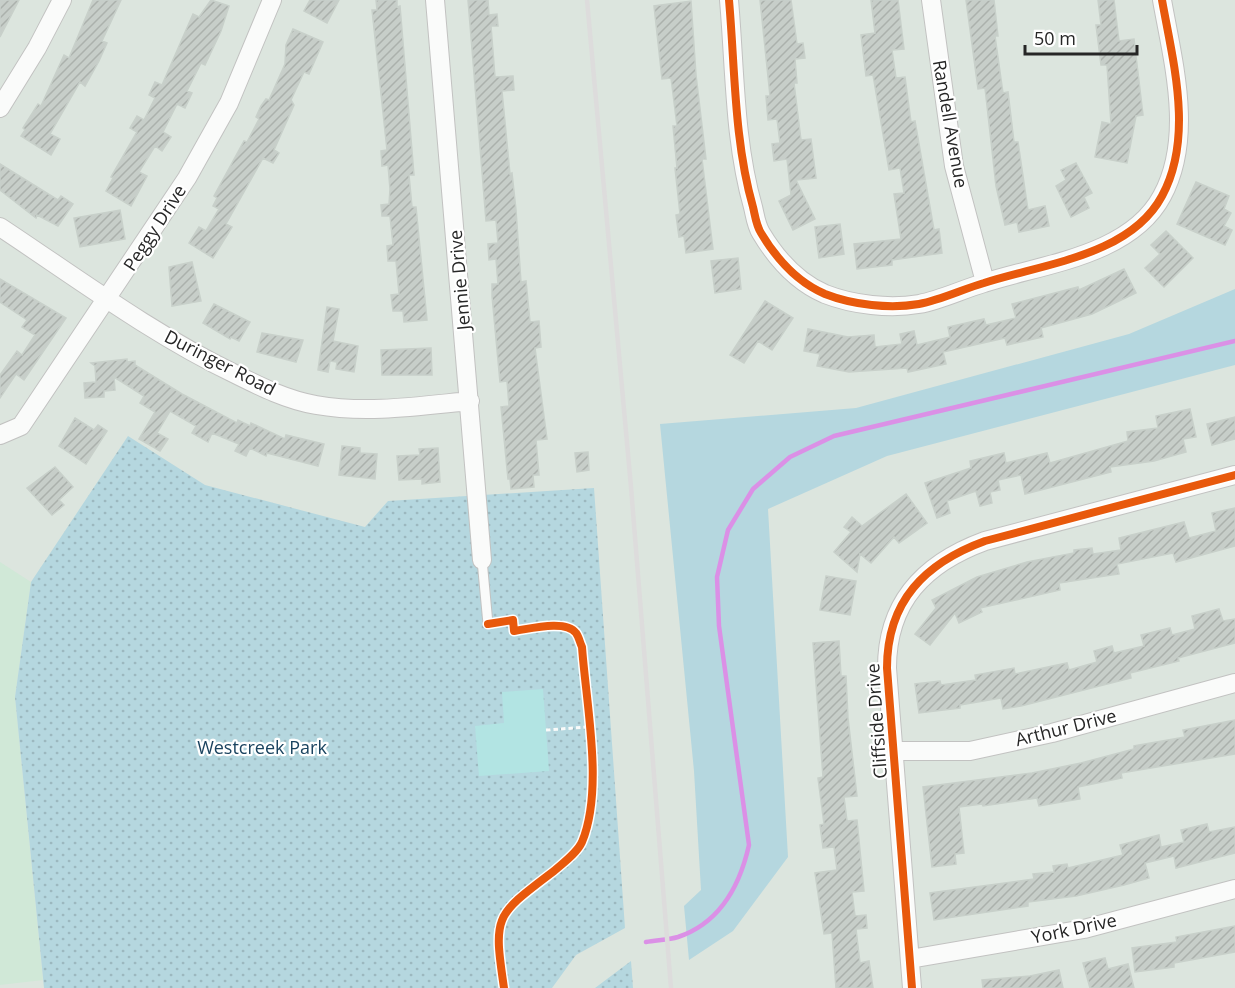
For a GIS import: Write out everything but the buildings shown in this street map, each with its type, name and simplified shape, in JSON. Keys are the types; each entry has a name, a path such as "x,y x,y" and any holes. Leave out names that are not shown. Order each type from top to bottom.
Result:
{"street":[{"path":"0,108 37,48 62,0"},
{"name":"Peggy Drive","path":"2,435 21,426 108,299 212,137 272,0"},
{"name":"Jennie Drive","path":"435,0 482,560"},
{"path":"729,0 748,189 759,230 782,263 808,285 827,295 887,306 920,304 985,282 1083,256 1107,244 1140,222 1163,195 1174,160 1178,136 1177,81 1162,0"},
{"name":"Randell Avenue","path":"931,0 954,166 985,282"},
{"name":"Duringer Road","path":"0,227 108,299 208,361 271,392 314,405 377,410 470,401"},
{"name":"Cliffside Drive","path":"912,988 887,645 898,611 913,587 931,569 961,550 985,541 1235,475"},
{"name":"Arthur Drive","path":"894,751 970,751 1052,733 1235,683"},
{"name":"York Drive","path":"910,959 1084,929 1235,889"}],"lane":[{"path":"482,560 488,624"}],"path":[{"path":"546,729 588,727"}],"shaded area":[{"path":"0,562 31,582 15,697 43,980 0,985"},
{"path":"543,689 549,771 479,776 475,726 504,723 502,692"}],"green space":[{"path":"1235,289 1235,365 887,456 768,509 788,857 733,931 689,960 684,906 701,890 694,771 660,424 856,408 1129,334"},
{"name":"Westcreek Park","path":"128,436 205,485 365,527 388,501 594,488 625,928 576,955 552,988 44,988 15,697 31,582"},
{"path":"631,961 633,988 595,988"}],"waterway":[{"path":"646,942 670,939 693,931 717,912 734,888 749,845 719,626 717,577 728,530 753,489 790,457 834,436 1235,341"}],"railway":[{"path":"587,0 631,487 671,988"}],"cycle path":[{"path":"729,0 742,156 759,230 788,268 815,289 847,301 896,306 927,302 1083,255 1129,232 1148,216 1162,196 1172,173 1179,124 1175,74 1162,0"},
{"path":"912,988 887,668 889,644 902,604 928,573 944,561 985,541 1235,475"},
{"path":"488,624 513,620 514,631 564,626 576,633 582,647 592,746 592,797 582,842 570,858 509,908 503,919 499,930 499,945 504,988"}]}
